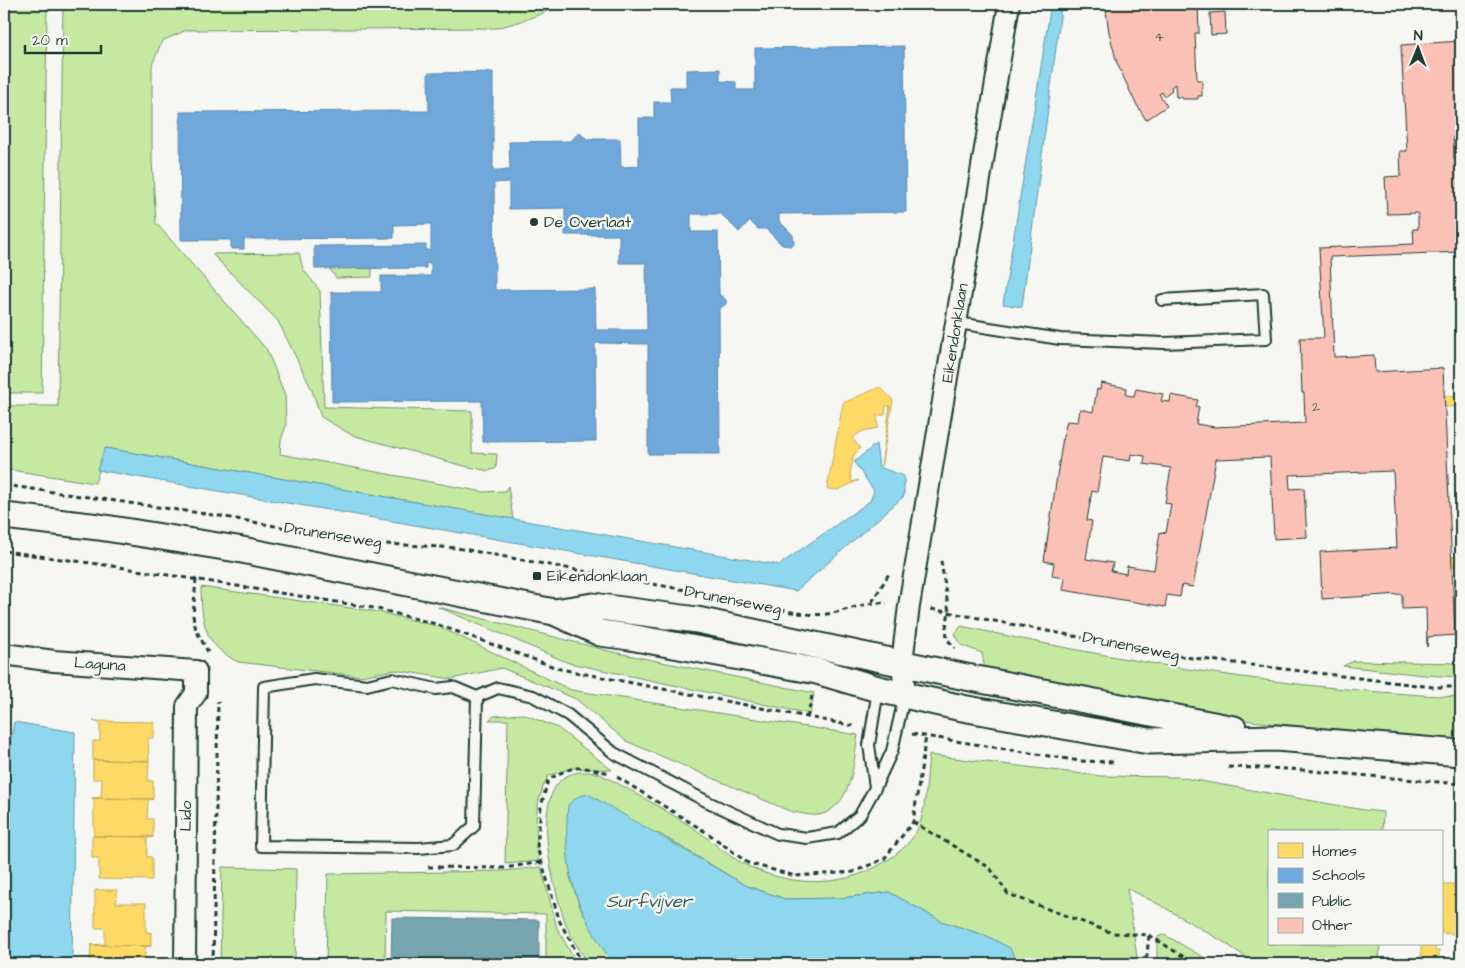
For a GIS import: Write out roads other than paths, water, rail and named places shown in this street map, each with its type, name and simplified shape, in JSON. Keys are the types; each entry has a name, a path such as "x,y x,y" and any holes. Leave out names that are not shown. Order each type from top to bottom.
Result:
{"street":[{"name":"Eikendonklaan","path":"904,694 902,662 909,606 1010,4"},
{"name":"Drunenseweg","path":"4,516 99,527 237,549 554,612 600,633 639,638 817,671 878,689 962,708 1149,741 1276,738 1461,753"},
{"name":"Drunenseweg","path":"554,612 594,606 697,620 966,677 1167,714 1276,738"},
{"name":"Laguna","path":"4,654 54,661 196,671"},
{"path":"878,689 902,662"},
{"name":"Lido","path":"185,964 188,706 196,693 196,671"}],"lane":[{"path":"958,323 1060,339 1164,343 1266,339 1263,294 1162,300"},
{"path":"477,697 474,826 453,845 419,848 261,846 264,687 314,679 367,685 392,679 436,689 453,687 477,697 498,688 532,696 568,715 614,753 708,802 778,834 807,838 838,833 860,815 892,751 904,694"},
{"path":"875,788 869,745 878,689"}],"water":[{"path":"1051,4 1061,4 1060,17 1022,307 1003,304"},
{"path":"876,444 879,467 904,476 904,496 796,591 97,470 105,448 779,565 870,501 874,491 854,462"},
{"path":"14,722 75,732 72,964 4,964 4,781"},
{"name":"Surfvijver","path":"588,794 745,885 785,899 842,898 889,892 941,921 987,936 1010,948 1017,964 613,964 600,944 581,907 574,889 567,851 568,805 577,797"}],"place":[{"name":"De Overlaat","path":"534,222"},
{"name":"Eikendonklaan","path":"537,576"}]}
